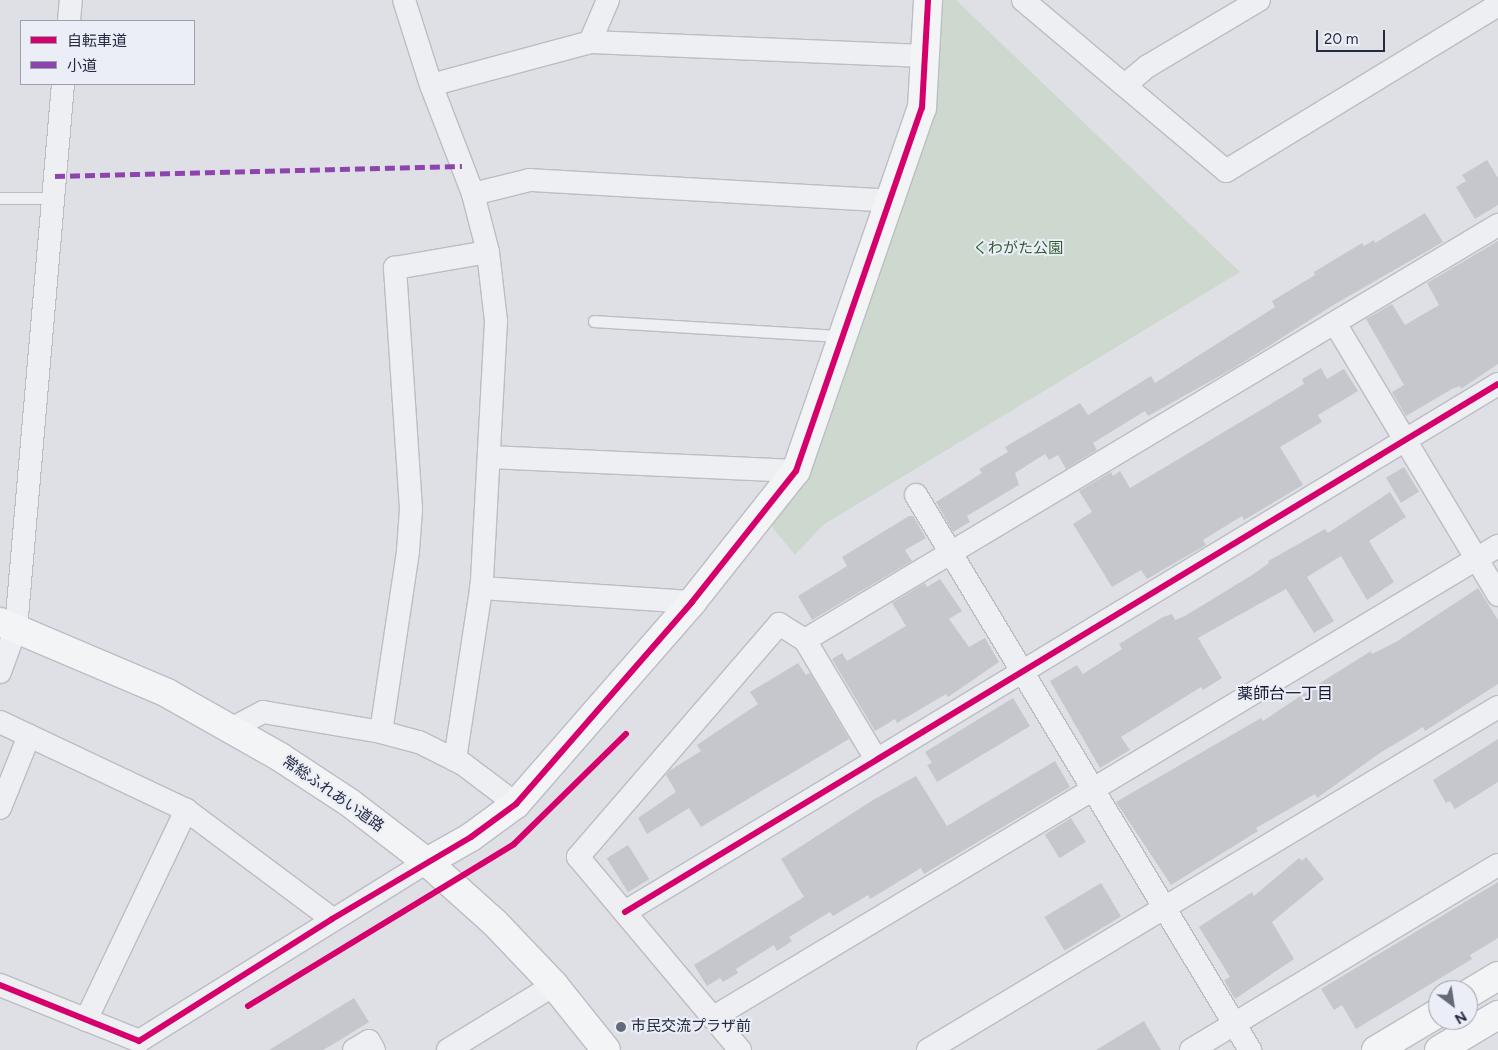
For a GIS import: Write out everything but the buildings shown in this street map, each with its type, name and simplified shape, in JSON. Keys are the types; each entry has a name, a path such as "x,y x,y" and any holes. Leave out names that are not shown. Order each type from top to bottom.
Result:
{"street":[{"path":"404,0 431,86 473,194 488,252 496,321 481,588 455,760"},
{"path":"590,42 608,0"},
{"path":"0,986 139,1041 332,919 471,837 516,804 692,602 796,471 892,201 922,108 928,0"},
{"path":"1022,0 1226,171 1498,5"},
{"path":"1125,85 1148,66 1259,0"},
{"path":"431,86 590,42 925,56"},
{"path":"0,672 8,625 54,198 63,85"},
{"path":"473,194 530,180 892,201"},
{"path":"805,640 950,552 1336,325 1498,225"},
{"path":"382,732 407,560 411,509 395,268 488,252"},
{"path":"1336,325 1498,595"},
{"path":"624,912 876,758 1498,384"},
{"path":"489,457 796,471"},
{"path":"916,495 1250,1050"},
{"path":"714,1017 1498,546"},
{"path":"481,588 692,602"},
{"path":"740,1050 578,857 779,624 805,640 876,758"},
{"name":"常総ふれあい道路","path":"8,625 150,685 231,729 350,802 427,862 495,923 554,985 606,1050"},
{"path":"928,1050 1498,707"},
{"path":"231,729 263,712 382,732 419,742 455,760 516,804"},
{"path":"0,722 186,810 332,919"},
{"path":"0,808 29,736"},
{"path":"86,1020 186,810"},
{"path":"1191,1050 1498,865"},
{"path":"1478,988 1498,976"},
{"path":"448,1050 554,985"},
{"path":"1439,1050 1498,1014"},
{"path":"1376,1050 1428,1019"},
{"path":"354,1050 369,1041 374,1050"}],"lane":[{"path":"0,198 54,198"},
{"path":"594,321 844,336"}],"green space":[{"name":"くわがた公園","path":"928,0 956,0 1240,272 823,525 795,555 763,516 892,201"}],"marked path":[{"path":"55,176 462,166"}],"cycle path":[{"path":"0,985 139,1041 332,919 471,837 516,804 692,602 796,471 922,108 928,0"},
{"path":"625,912 1498,384"},
{"path":"248,1006 514,844 626,734"}],"place":[{"name":"市民交流プラザ前","path":"621,1027"}],"district":[{"name":"薬師台一丁目","path":"1285,694"}]}
